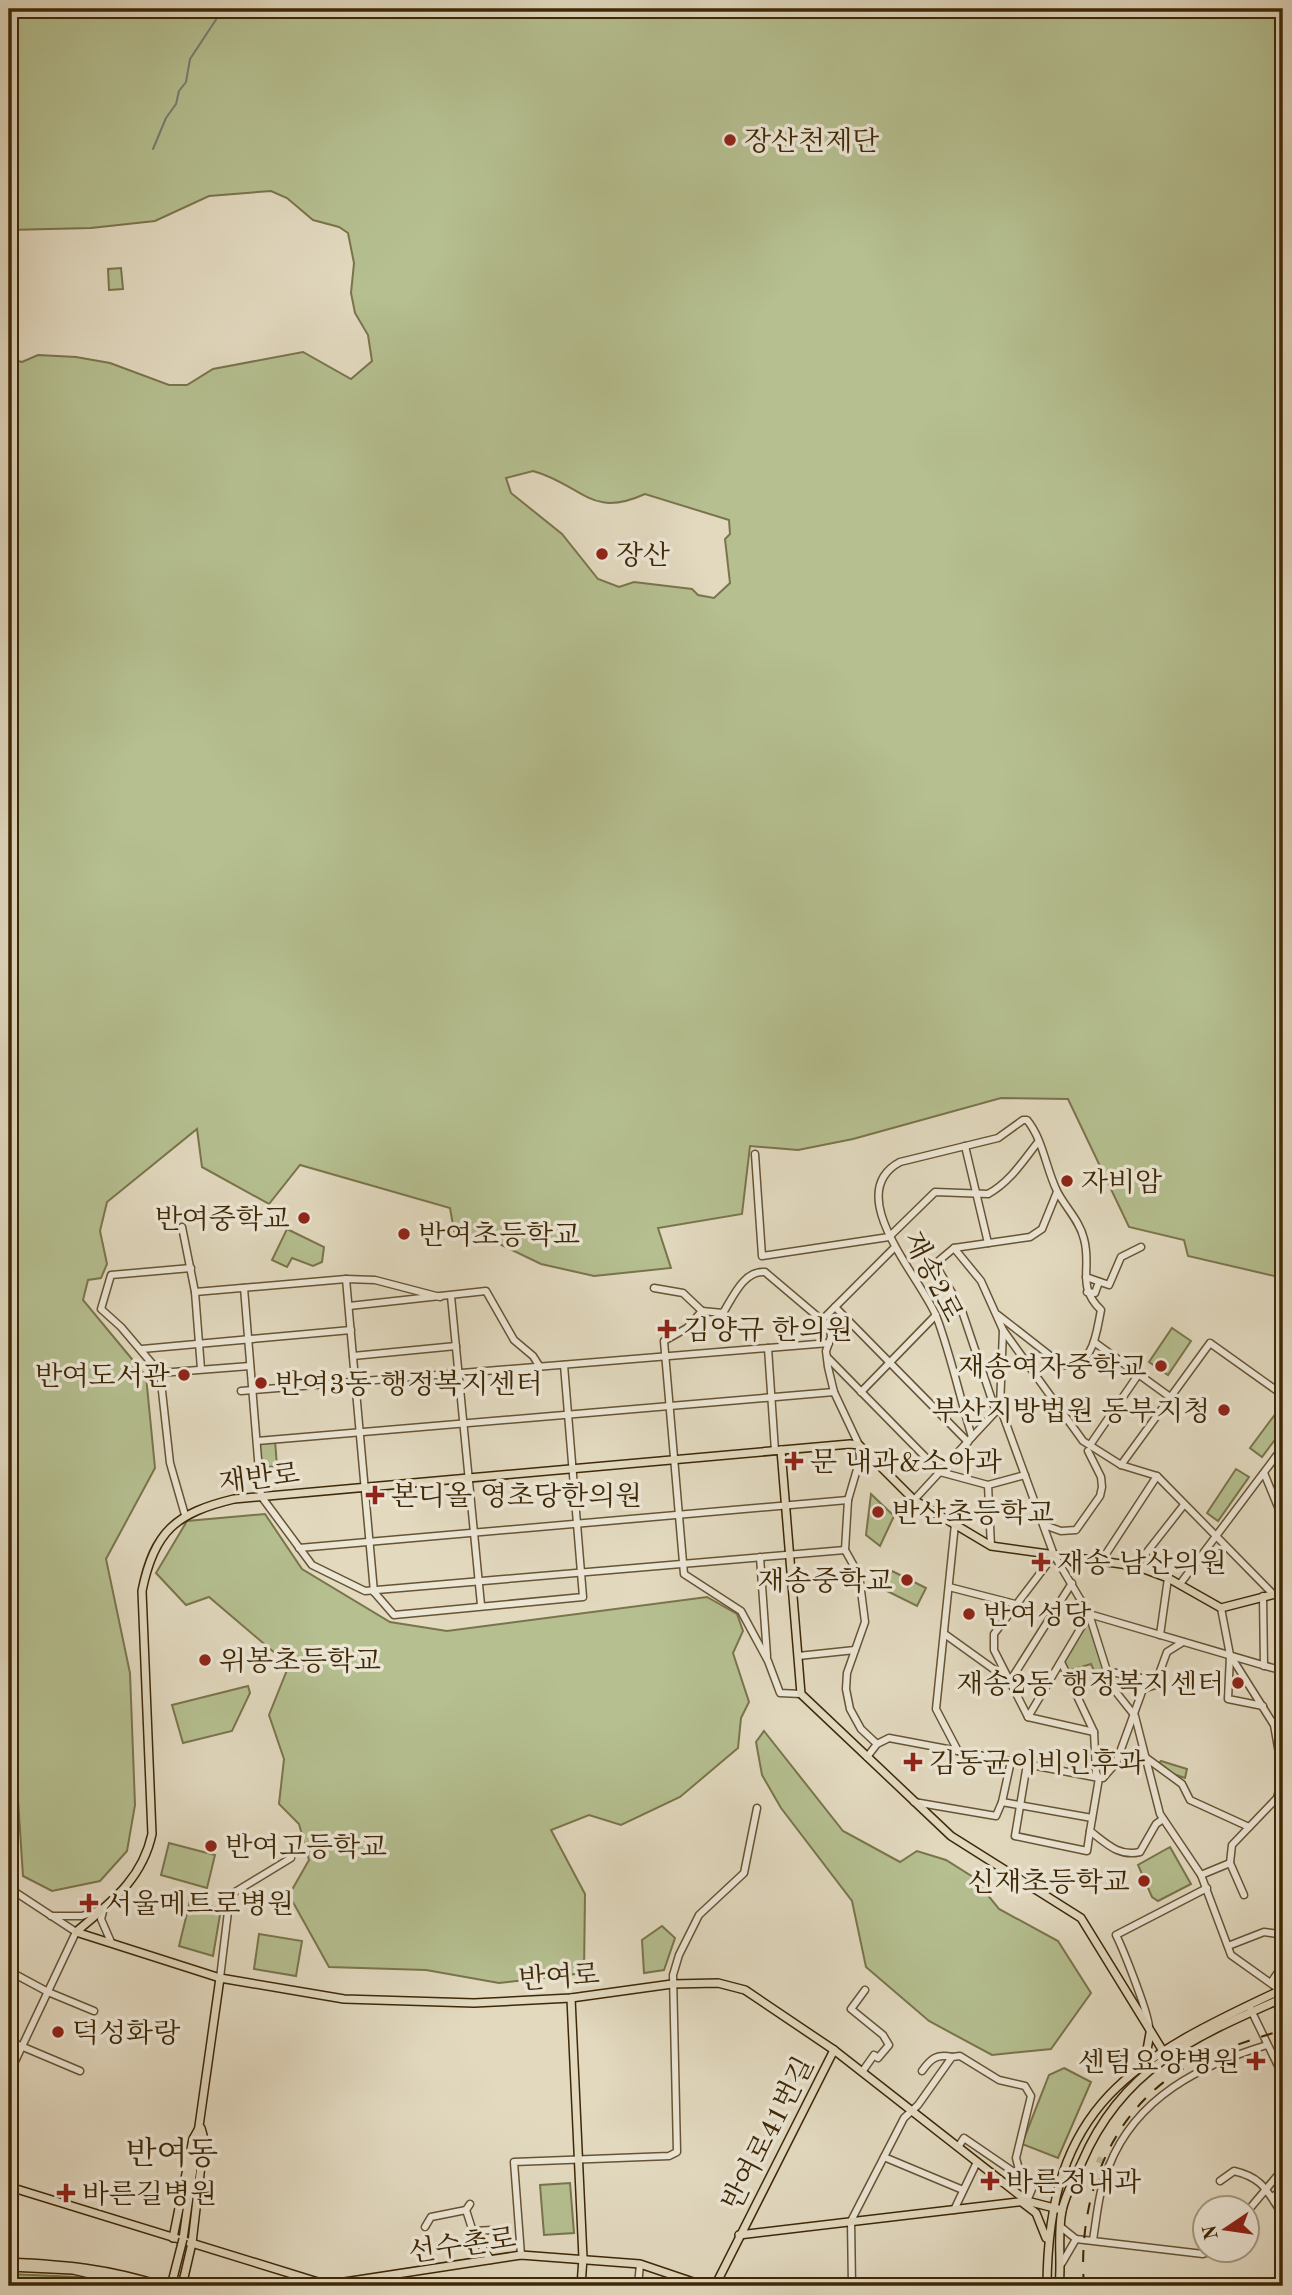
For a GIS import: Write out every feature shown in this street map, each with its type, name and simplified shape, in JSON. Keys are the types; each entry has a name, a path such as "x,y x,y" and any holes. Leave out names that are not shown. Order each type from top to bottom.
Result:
{"main road":[{"path":"674,1460 859,1444 914,1500 991,1546 1136,1566 1168,1578 1221,1608 1283,1592"},
{"path":"778,1451 786,1505 801,1694 914,1802 974,1852 1074,1911 1136,2000 1150,2031 1164,2053"},
{"name":"재반로","path":"76,1932 137,1875 147,1858 152,1834 142,1591 147,1567 168,1527 199,1507 261,1496 674,1460"},
{"name":"반여로","path":"76,1932 220,1978 344,1999 474,2003 571,1998 672,1984 718,1983 745,1990 834,2050 1004,2183 1023,2201 1062,2210"},
{"path":"171,2286 183,2239 220,1978"},
{"path":"1047,2286 1052,2209 1074,2146 1100,2103 1145,2061 1282,1992"},
{"path":"571,1998 580,2159 583,2258 581,2286"},
{"path":"1145,2061 1150,2031"},
{"name":"반여로41번길","path":"739,2235 834,2050"},
{"path":"1059,2286 1062,2210 1094,2133 1107,2112 1164,2053"},
{"path":"173,2238 192,2138 200,2130"},
{"path":"182,2286 192,2244 204,2139 200,2130"},
{"path":"995,2205 1007,2196 1004,2183"},
{"name":"선수촌로","path":"9,2187 318,2282 338,2283 521,2255 640,2264 705,2286"},
{"path":"715,2286 739,2235 1023,2201 1036,2213 1048,2242"},
{"path":"188,2262 208,2249"},
{"path":"9,2262 72,2264 109,2270 162,2286"},
{"path":"9,2267 73,2270 141,2286"}],"street":[{"name":"재송2로","path":"970,1439 936,1315 889,1237 878,1199 890,1167 900,1162 998,1138 1023,1120 1031,1125 1057,1192 1082,1232 1087,1292 1101,1310 1094,1342 1084,1360 1062,1365 998,1315"},
{"path":"755,1154 762,1256 889,1237 935,1192 988,1194 1004,1184 1038,1142"},
{"path":"965,1146 988,1243"},
{"path":"916,1280 954,1248 1022,1240 1042,1229 1057,1192"},
{"path":"182,1227 195,1292 201,1369"},
{"path":"823,1319 895,1247"},
{"path":"1086,1277 1110,1284 1121,1257 1126,1252 1141,1247"},
{"path":"954,1248 981,1281 1003,1330 1089,1448 1101,1477 1100,1496 1076,1530 1061,1531 1044,1525"},
{"path":"935,1264 961,1308 1054,1555 1090,1614 1112,1687 1135,1716 1156,1804 1163,1819 1201,1875 1231,1955 1272,1981 1282,1992"},
{"path":"186,1515 175,1489 170,1463 160,1373 142,1349 101,1310 111,1275 191,1268"},
{"path":"654,1289 683,1293 702,1311 723,1313 748,1276 757,1271 765,1272 831,1327 826,1357 834,1392 859,1444 860,1459 848,1500 845,1550 859,1575 865,1622 846,1678 847,1701 861,1729 877,1744"},
{"path":"195,1292 346,1279 375,1280 440,1297"},
{"path":"346,1279 374,1591 394,1615 441,1613 481,1605 583,1598 564,1365"},
{"path":"1087,1292 1095,1293 1099,1282"},
{"path":"244,1288 261,1496 312,1565 365,1591 845,1550"},
{"path":"349,1306 486,1291 514,1340 533,1356 540,1367"},
{"path":"451,1296 481,1605"},
{"path":"835,1307 970,1439"},
{"path":"702,1311 687,1328 664,1341 684,1574 741,1611 768,1661 780,1693 801,1694"},
{"path":"861,1392 936,1315"},
{"path":"142,1349 351,1330"},
{"path":"914,1500 998,1410 1003,1330"},
{"path":"1094,1342 1170,1397"},
{"path":"241,1391 829,1343"},
{"path":"1121,1465 1210,1343 1283,1395"},
{"path":"353,1356 456,1346"},
{"path":"768,1348 778,1451"},
{"path":"826,1357 940,1472 988,1485 1025,1475"},
{"path":"160,1373 250,1366"},
{"path":"1089,1448 1138,1375"},
{"path":"257,1441 834,1392"},
{"path":"1180,1584 1283,1447"},
{"path":"1089,1448 1121,1465 1157,1476 1272,1593"},
{"path":"1264,1473 1283,1519"},
{"path":"1102,1560 1157,1476"},
{"path":"988,1485 991,1546"},
{"path":"299,1548 848,1500"},
{"path":"1136,1566 1184,1506"},
{"path":"955,1524 946,1635 936,1709 958,1751"},
{"path":"1028,1717 994,1650 993,1641 997,1628 1054,1555"},
{"path":"760,1557 768,1661"},
{"path":"1160,1635 1168,1578"},
{"path":"1010,1681 1072,1583"},
{"path":"949,1587 1015,1604"},
{"path":"1263,1595 1264,1666"},
{"path":"1221,1608 1230,1655 1228,1699 1263,1706"},
{"path":"1090,1614 1283,1671"},
{"path":"1028,1717 1090,1614"},
{"path":"946,1635 1010,1681"},
{"path":"1155,1685 1167,1652 1183,1642"},
{"path":"798,1656 855,1650"},
{"path":"1230,1655 1275,1725 1283,1776 1280,1798 1232,1845 1230,1863 1244,1895"},
{"path":"1027,1764 1015,1836 1087,1850 1098,1778 1094,1732 1061,1662"},
{"path":"1106,1671 1146,1679 1155,1685"},
{"path":"867,1757 877,1744 889,1738 1103,1778 1116,1763 1143,1689 1155,1685"},
{"path":"1028,1717 1094,1732"},
{"path":"1275,1725 1283,1727"},
{"path":"1145,1757 1182,1784 1189,1800 1249,1827"},
{"path":"914,1802 996,1816 1002,1802 1011,1761"},
{"path":"1002,1802 1092,1818"},
{"path":"521,2255 513,2163 517,2160 669,2156 677,2152 672,1984 679,1955 693,1925 705,1907 744,1873 757,1808"},
{"path":"1090,1831 1119,1852 1128,1855 1140,1852 1156,1824 1163,1819"},
{"path":"220,1978 230,1895 291,1858"},
{"path":"1201,1875 1230,1863"},
{"name":"반여로","path":"9,1888 47,1916 76,1932"},
{"path":"1136,2000 1116,1935 1207,1888"},
{"path":"1282,1905 1283,1916"},
{"path":"47,1916 82,1916 104,1908"},
{"path":"104,1908 101,1919 106,1936 115,1946"},
{"path":"1228,1946 1264,1932 1278,1934 1283,1923"},
{"path":"9,2074 76,1932"},
{"path":"1272,1981 1283,1965"},
{"path":"9,1971 48,1992 94,2011"},
{"path":"862,2072 874,2055 878,2058 889,2045 883,2035 851,2009 865,1990"},
{"path":"1250,2008 1283,2076"},
{"path":"9,2041 80,2071"},
{"path":"1093,2240 1109,2164 1142,2115 1167,2090 1198,2070 1267,2045"},
{"path":"922,2071 935,2057 942,2054 960,2056 999,2080 1025,2086 1031,2096 1016,2158 1021,2177"},
{"path":"852,2286 851,2221 910,2110 918,2105 952,2057"},
{"path":"958,2147 964,2138 1021,2177 1032,2189 1023,2201"},
{"path":"884,2157 964,2190"},
{"path":"954,2210 977,2162"},
{"path":"1260,2197 1283,2169"},
{"path":"1220,2181 1234,2171 1252,2175 1267,2189 1283,2214"},
{"path":"1272,2197 1283,2190"},
{"path":"425,2227 431,2217 468,2207 472,2231 491,2260"},
{"path":"1061,2227 1076,2239 1190,2252"},
{"path":"472,2231 493,2230"},
{"path":"1062,2263 1076,2239"},
{"path":"480,2245 490,2242"},
{"path":"638,2286 640,2264"}],"green space":[{"path":"9,9 1283,9 1283,1278 1188,1256 1184,1240 1129,1227 1068,1099 1001,1098 853,1139 798,1150 750,1146 742,1214 658,1228 671,1268 594,1276 541,1264 489,1239 455,1236 450,1208 300,1165 269,1204 202,1167 197,1129 107,1202 100,1231 107,1264 101,1278 88,1280 83,1300 146,1376 155,1468 106,1559 130,1673 135,1805 127,1851 100,1881 52,1891 23,1876 18,1800 9,1793 9,359 22,362 38,355 76,357 110,363 169,385 187,385 213,369 303,352 351,379 372,361 368,335 355,313 351,293 354,263 348,233 339,227 313,220 287,198 271,191 209,196 155,221 91,228 9,230","holes":["533,471 599,501 626,501 645,494 729,520 730,534 725,539 730,583 714,598 698,595 692,589 634,582 619,587 598,579 562,534 511,493 506,478"]},
{"path":"121,268 123,289 109,290 108,269"},
{"path":"287,1229 324,1247 322,1262 313,1266 292,1258 287,1267 272,1260"},
{"path":"1172,1328 1191,1341 1168,1375 1149,1362"},
{"path":"1282,1405 1283,1429 1262,1457 1250,1448"},
{"path":"275,1440 277,1466 259,1468 257,1441"},
{"path":"1236,1469 1249,1477 1218,1521 1207,1513"},
{"path":"871,1494 894,1516 880,1546 866,1535"},
{"path":"265,1514 302,1569 390,1622 447,1631 707,1597 737,1614 743,1631 733,1653 749,1702 741,1718 738,1748 680,1797 621,1825 589,1815 551,1830 585,1894 584,1973 499,1983 426,1970 329,1967 289,1895 309,1860 299,1824 279,1804 284,1759 269,1715 289,1665 209,1597 186,1605 156,1573 187,1521"},
{"path":"892,1571 926,1588 917,1606 883,1589"},
{"path":"1089,1619 1104,1671 1095,1673 1091,1664 1068,1671 1063,1662"},
{"path":"248,1686 250,1693 232,1731 183,1743 172,1705"},
{"path":"764,1731 843,1831 900,1862 917,1851 946,1860 973,1877 999,1909 1058,1941 1091,1993 1051,2049 992,2055 929,2021 866,1967 852,1901 781,1808 762,1775 756,1742"},
{"path":"1161,1761 1187,1769 1185,1778 1173,1774 1159,1763"},
{"path":"169,1843 215,1855 207,1888 161,1875"},
{"path":"1170,1847 1191,1884 1158,1901 1152,1897 1138,1865"},
{"path":"190,1901 221,1909 213,1956 179,1946"},
{"path":"662,1926 675,1938 664,1970 644,1973 642,1940"},
{"path":"259,1934 302,1941 296,1976 254,1969"},
{"path":"1064,2068 1091,2082 1058,2158 1022,2144 1049,2075"},
{"path":"570,2183 574,2233 544,2235 540,2185"},
{"path":"9,2274 77,2277 125,2286 9,2286"}],"waterway":[{"path":"153,149 166,118 176,104 179,91 186,82 190,59 223,9"}],"tunnel":[{"path":"1097,2159 1109,2164"}],"railway":[{"path":"1084,2286 1083,2252 1094,2186 1122,2127 1142,2101 1167,2079 1197,2061 1283,2030"}],"place":[{"name":"장산천제단","path":"730,140"},
{"name":"장산","path":"602,554"},
{"name":"자비암","path":"1067,1181"},
{"name":"반여중학교","path":"304,1218"},
{"name":"반여초등학교","path":"404,1234"},
{"name":"김양규 한의원","path":"667,1329"},
{"name":"재송여자중학교","path":"1161,1366"},
{"name":"반여도서관","path":"184,1375"},
{"name":"반여3동 행정복지센터","path":"261,1383"},
{"name":"부산지방법원 동부지청","path":"1224,1410"},
{"name":"문 내과&소아과","path":"794,1461"},
{"name":"본디올 영초당한의원","path":"375,1495"},
{"name":"반산초등학교","path":"878,1512"},
{"name":"재송 남산의원","path":"1041,1562"},
{"name":"재송중학교","path":"907,1580"},
{"name":"반여성당","path":"969,1614"},
{"name":"위봉초등학교","path":"205,1660"},
{"name":"재송2동 행정복지센터","path":"1238,1683"},
{"name":"김동균이비인후과","path":"913,1762"},
{"name":"반여고등학교","path":"211,1846"},
{"name":"신재초등학교","path":"1144,1881"},
{"name":"서울메트로병원","path":"89,1903"},
{"name":"덕성화랑","path":"58,2032"},
{"name":"센텀요양병원","path":"1256,2061"},
{"name":"바른정내과","path":"990,2181"},
{"name":"바른길병원","path":"66,2193"}],"district":[{"name":"반여동","path":"172,2153"}]}
